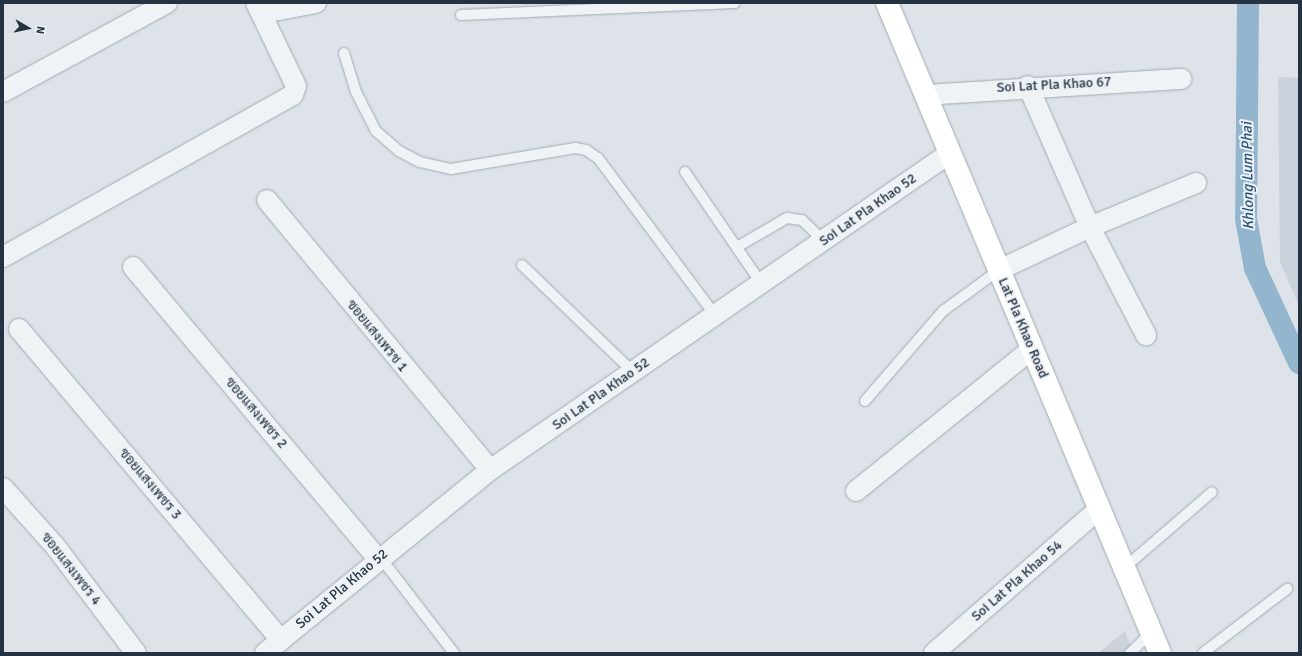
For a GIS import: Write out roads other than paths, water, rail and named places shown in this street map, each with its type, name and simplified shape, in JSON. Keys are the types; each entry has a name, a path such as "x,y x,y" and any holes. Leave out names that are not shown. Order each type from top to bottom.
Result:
{"main road":[{"name":"Lat Pla Khao Road","path":"887,3 1160,653"}],"street":[{"path":"3,92 167,3"},
{"path":"3,257 293,95 296,86 259,8 316,3"},
{"name":"Soi Lat Pla Khao 67","path":"925,94 1028,86 1182,79"},
{"path":"1028,86 1090,226 1146,334"},
{"name":"Soi Lat Pla Khao 52","path":"265,653 379,558 490,470 950,153"},
{"path":"999,270 1090,226 1196,183"},
{"name":"ซอยแสงเพรช 1","path":"268,200 490,470"},
{"name":"ซอยแสงเพชร 2","path":"133,267 379,558"},
{"name":"ซอยแสงเพชร 3","path":"19,329 281,640"},
{"path":"856,491 1032,349"},
{"name":"ซอยแสงเพชร 4","path":"3,488 55,546 136,653"},
{"name":"Soi Lat Pla Khao 54","path":"934,653 1099,509"}],"lane":[{"path":"461,16 735,3"},
{"path":"344,53 356,92 376,130 399,151 420,162 451,169 575,148 586,150 598,158 715,315"},
{"path":"685,172 761,283"},
{"path":"737,247 787,218 802,220 824,241"},
{"path":"522,265 633,372"},
{"path":"865,402 943,311 999,270"},
{"path":"1124,568 1212,492"},
{"path":"379,558 454,653"},
{"path":"1204,653 1287,589"},
{"path":"1130,653 1152,633"}],"waterway":[{"name":"Khlong Lum Phai","path":"1248,3 1246,219 1255,268 1299,363"}]}
